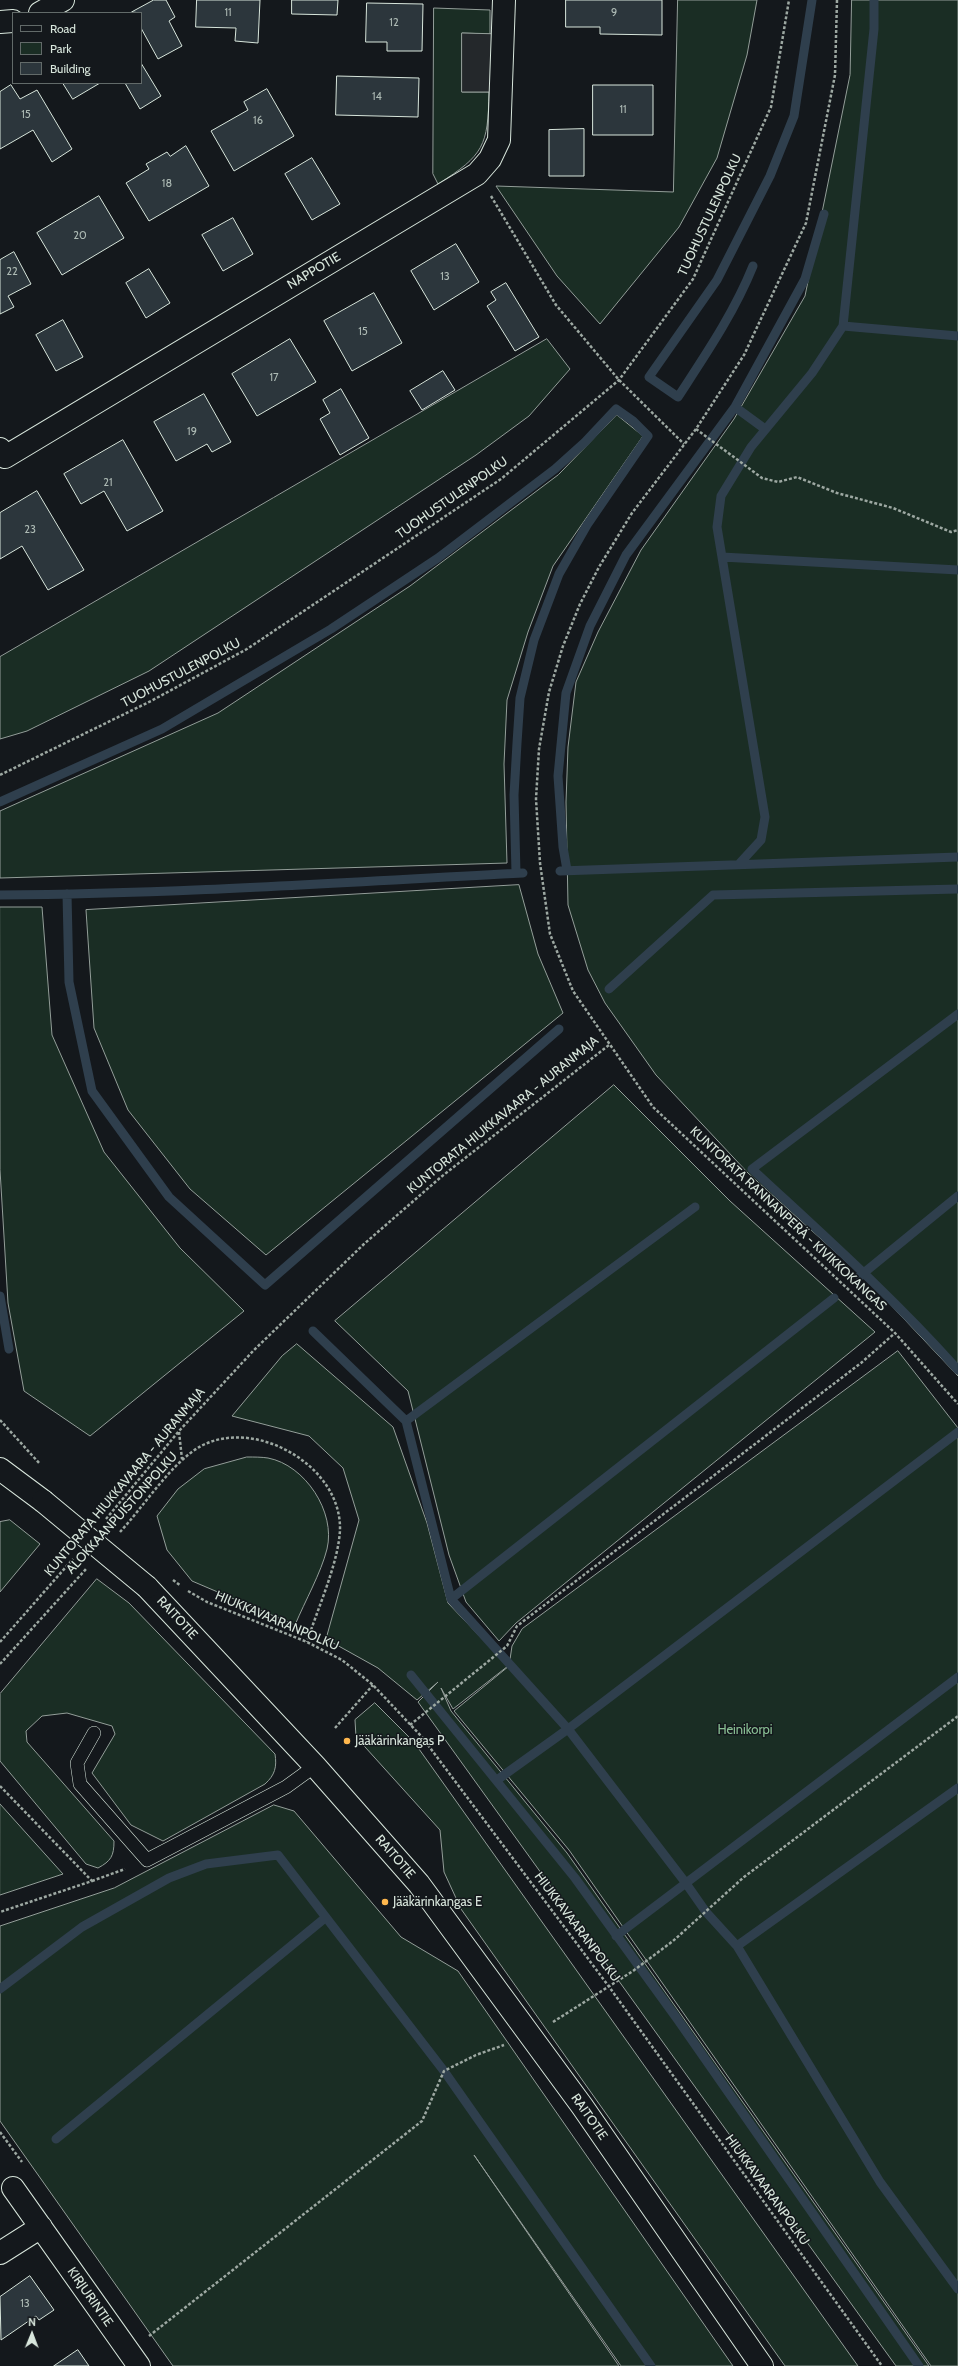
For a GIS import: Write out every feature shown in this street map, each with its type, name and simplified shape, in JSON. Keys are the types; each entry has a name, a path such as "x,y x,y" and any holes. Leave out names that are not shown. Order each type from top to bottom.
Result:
{"main road":[{"path":"42,12 62,0"},
{"name":"NAPPOTIE","path":"0,449 5,457 477,174 490,158 499,140 504,0"},
{"path":"0,22 12,21"},
{"name":"RAITOTIE","path":"0,1469 43,1501 147,1587 316,1766 419,1884 582,2106 762,2366"},
{"name":"KIRJURINTIE","path":"13,2188 139,2366"},
{"path":"0,2253 41,2227"}],"lane":[{"path":"94,1733 77,1763 80,1784 147,1860 286,1787 316,1766"}],"path":[{"name":"TUOHUSTULENPOLKU","path":"0,775 151,701 247,648 501,479 619,380 693,279 771,107 789,0"},
{"name":"KUNTORATA HIUKKAVAARA - AURANMAJA","path":"102,1524 179,1431 254,1350 364,1244 441,1177 609,1045 573,991 550,934 540,863 536,807 539,749 550,692 563,646 580,604 598,567 632,513 696,429 744,355 806,223 835,75 837,0"},
{"path":"477,174 556,305 619,380 684,444"},
{"path":"696,429 762,478 778,482 797,477 837,493 893,508 951,532 958,530"},
{"name":"KUNTORATA RANNANPERÄ - KIVIKKOKANGAS","path":"609,1045 653,1107 895,1333 958,1404"},
{"path":"410,1725 508,1646 517,1626 861,1363 895,1333"},
{"path":"0,1420 45,1470"},
{"path":"179,1431 182,1459"},
{"name":"ALOKKAANPUISTONPOLKU","path":"117,1535 182,1459 202,1446 227,1439 252,1438 279,1445 306,1461 324,1482 335,1504 340,1527 338,1543 307,1642"},
{"name":"KUNTORATA HIUKKAVAARA - AURANMAJA","path":"0,1642 77,1554"},
{"name":"ALOKKAANPUISTONPOLKU","path":"0,1664 90,1565"},
{"name":"HIUKKAVAARANPOLKU","path":"181,1586 207,1602 307,1642 342,1660 373,1685 422,1737 610,1988 882,2366"},
{"path":"335,1728 373,1685"},
{"path":"147,2337 422,2121 444,2071 476,2055 530,2036 610,1988 673,1941 744,1877 958,1716"},
{"path":"0,1786 92,1881"},
{"path":"0,1912 92,1881 147,1860"}],"green space":[{"path":"678,0 757,0 747,55 717,158 679,227 600,324 557,276 496,186 673,192"},
{"path":"852,0 958,0 958,1376 871,1284 748,1173 656,1075 605,1003 588,970 568,905 566,802 568,747 576,682 598,632 641,550 734,419 805,296 850,75"},
{"path":"434,8 490,10 490,34 462,33 462,92 489,92 485,137 474,156 465,165 438,184 433,174"},
{"path":"547,339 570,369 529,416 476,455 149,671 27,731 0,739 0,657"},
{"path":"617,415 643,436 553,566 528,632 507,700 504,764 507,863 0,878 0,811 218,713 410,586 558,475"},
{"path":"519,885 538,954 563,1013 266,1255 190,1189 128,1110 94,1028 86,910"},
{"path":"0,907 42,907 52,1035 104,1152 180,1248 244,1311 90,1436 24,1391 8,1303 0,1170"},
{"path":"614,1085 730,1201 875,1332 516,1623 499,1641 466,1602 449,1555 408,1391 335,1321"},
{"path":"297,1344 393,1427 427,1523 448,1603 508,1666 453,1709 441,1688 451,1711 567,1853 929,2366 896,2366 418,1702 438,1682 417,1700 378,1668 326,1639 359,1520 343,1468 309,1436 232,1416 282,1356"},
{"name":"Heinikorpi","path":"898,1351 958,1428 958,2366 931,2366 569,1850 454,1711 509,1666 512,1646 522,1629"},
{"path":"247,1457 268,1458 282,1462 294,1470 315,1492 327,1520 329,1535 327,1549 317,1577 295,1625 192,1581 167,1550 157,1516 178,1489 204,1469"},
{"path":"10,1520 40,1544 0,1592 0,1522"},
{"path":"97,1579 129,1603 275,1754 276,1763 273,1774 265,1784 163,1841 131,1825 92,1773 115,1734 112,1726 67,1713 42,1716 26,1731 27,1742 114,1841 111,1858 98,1868 86,1864 0,1761 0,1694"},
{"path":"375,1703 414,1742 858,2366 785,2366 461,1909 444,1872 440,1830 356,1737 355,1720"},
{"path":"0,1804 63,1874 0,1895"},
{"path":"274,1805 294,1811 401,1937 458,1971 733,2366 621,2366 474,2155 619,2366 173,2366 0,2121 0,1926 114,1888"}],"shaded area":[{"path":"462,33 503,34 502,92 462,92"}],"building":[{"path":"154,0 166,0 175,17 169,21 182,46 158,59 142,30 142,12 132,12"},
{"path":"197,0 260,0 258,43 235,41 236,28 196,27"},
{"path":"292,0 338,0 337,15 292,14"},
{"path":"566,0 662,0 662,35 600,34 600,27 566,27"},
{"path":"367,3 423,4 422,51 387,51 387,42 366,42"},
{"path":"142,65 161,96 140,109 126,84 142,84"},
{"path":"337,76 419,78 418,117 336,115"},
{"path":"64,84 98,84 73,99"},
{"path":"11,85 20,99 37,90 72,149 52,162 33,130 0,149 0,92"},
{"path":"593,85 653,85 653,135 593,135"},
{"path":"267,89 294,136 234,171 211,131 248,110 244,102"},
{"path":"584,129 584,176 549,176 549,130"},
{"path":"186,146 209,186 149,221 126,183 149,169 146,164 167,152 170,156"},
{"path":"312,158 340,204 312,220 285,174"},
{"path":"99,196 124,238 62,275 37,233"},
{"path":"233,218 253,254 223,271 202,235"},
{"path":"456,244 479,282 434,310 411,271"},
{"path":"14,252 31,284 8,296 14,307 0,314 0,260"},
{"path":"149,269 170,303 146,318 126,283"},
{"path":"506,283 539,337 515,351 487,306 496,300 491,292"},
{"path":"374,293 402,343 352,371 324,321"},
{"path":"63,320 83,357 56,371 36,335"},
{"path":"290,339 316,382 257,416 232,374"},
{"path":"443,371 455,390 422,410 410,391"},
{"path":"341,389 369,438 340,455 320,419 330,413 323,400"},
{"path":"204,394 231,442 212,452 207,444 176,461 154,422"},
{"path":"123,440 163,511 127,531 104,491 81,504 64,474"},
{"path":"37,491 84,570 48,590 22,546 0,559 0,513"},
{"path":"30,2276 54,2310 39,2320 36,2316 1,2340 0,2297"},
{"path":"78,2350 89,2366 54,2366"}],"waterway":[{"path":"753,266 728,317 678,397 649,377 717,280 770,176 794,116 812,0"},
{"path":"739,864 761,840 765,817 717,527 721,496 751,447 812,373 843,326 874,29 874,0"},
{"path":"567,870 563,847 558,776 566,693 590,626 626,555 735,407 805,279 824,214"},
{"path":"843,326 958,336"},
{"path":"735,407 765,429"},
{"path":"0,802 162,729 331,629 438,558 555,469 585,442 616,409 633,421 648,436 587,525 559,574 534,640 520,698 514,795 516,873"},
{"path":"722,557 958,570"},
{"path":"560,871 958,857"},
{"path":"0,895 197,890 523,873"},
{"path":"609,989 713,895 958,889"},
{"path":"67,894 69,982 92,1091 169,1197 265,1285 559,1029"},
{"path":"958,1014 752,1169 909,1317 958,1370"},
{"path":"860,1276 958,1196"},
{"path":"406,1421 695,1207"},
{"path":"0,1296 9,1349"},
{"path":"451,1599 834,1298"},
{"path":"313,1331 406,1421 451,1599 568,1729 685,1882 706,1912 737,1946 880,2182 958,2289"},
{"path":"497,1780 568,1729 958,1432"},
{"path":"411,1675 575,1878 678,2020 919,2366"},
{"path":"616,1936 958,1677"},
{"path":"737,1946 958,1788"},
{"path":"0,1989 82,1927 169,1878 206,1864 278,1855 444,2071 651,2366"},
{"path":"56,2139 325,1918"}],"place":[{"name":"Jääkärinkangas P","path":"347,1741"},
{"name":"Jääkärinkangas E","path":"385,1902"}]}
